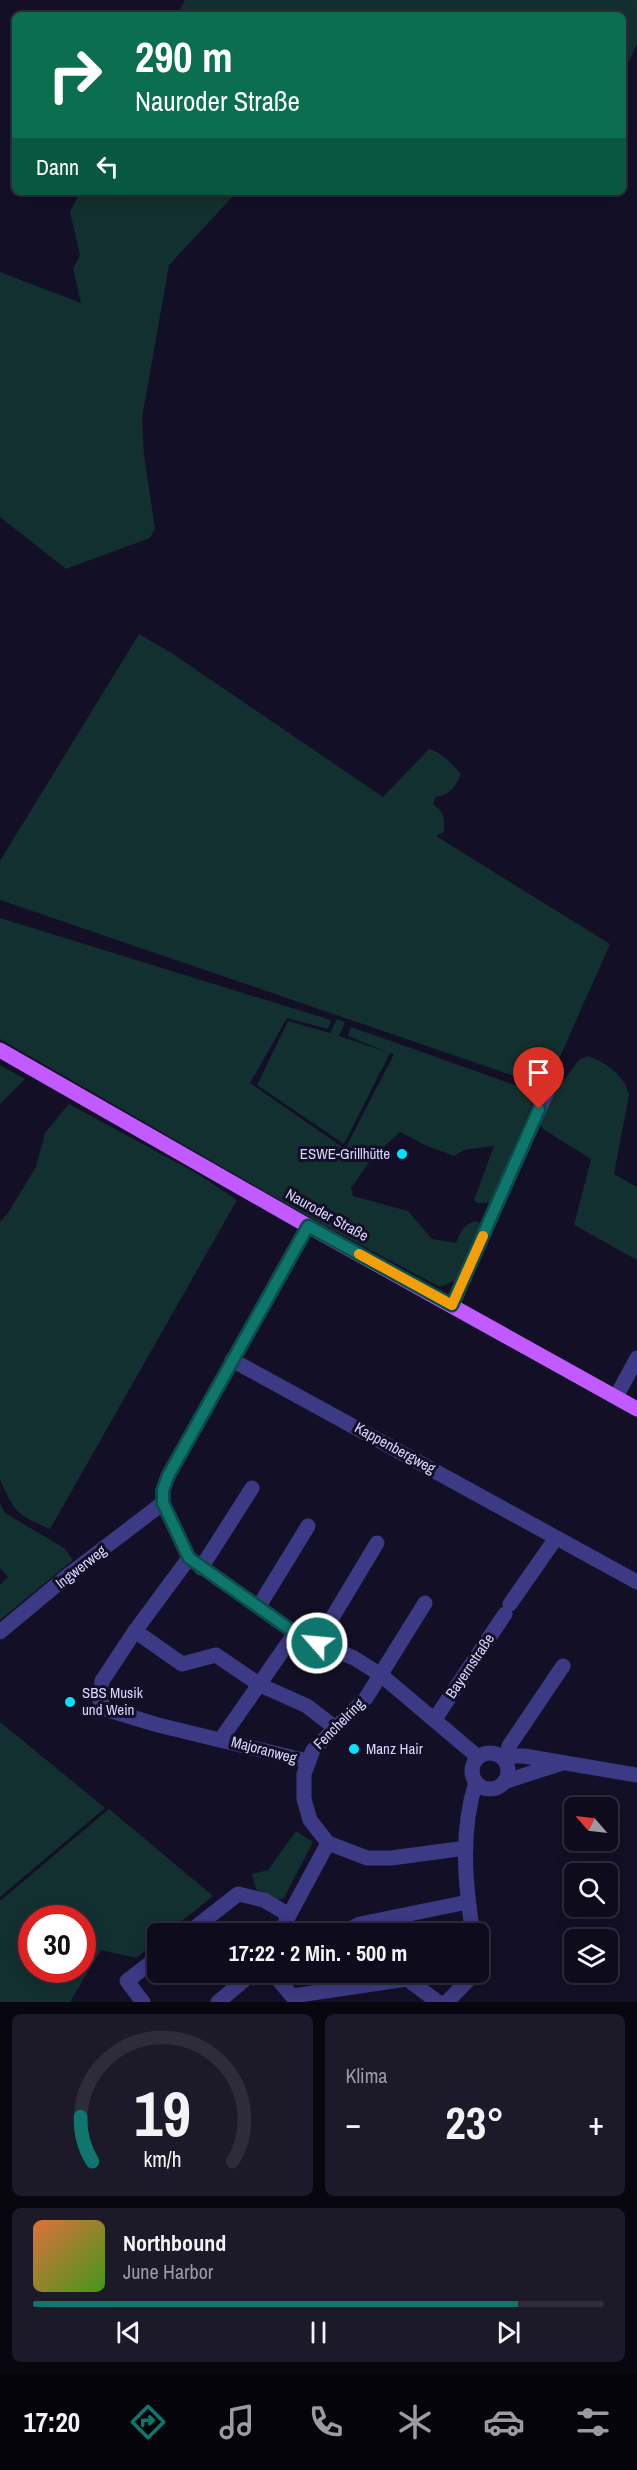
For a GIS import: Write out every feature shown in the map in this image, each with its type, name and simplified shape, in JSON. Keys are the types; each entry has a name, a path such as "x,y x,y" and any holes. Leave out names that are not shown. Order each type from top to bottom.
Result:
{"main road":[{"name":"Nauroder Straße","path":"0,1050 308,1226 637,1409"}],"street":[{"path":"452,1305 547,1092"},
{"path":"308,1226 168,1476 163,1490 163,1503 195,1563 295,1633 354,1658 381,1675 478,1756"},
{"path":"616,1397 637,1358"},
{"name":"Kappenbergweg","path":"232,1359 637,1582"},
{"path":"195,1563 252,1488"},
{"name":"Ingwerweg","path":"0,1632 66,1577 163,1503"},
{"path":"259,1606 308,1526"},
{"name":"Bayernstraße","path":"435,1719 556,1538"},
{"path":"317,1643 377,1543"},
{"name":"Majoranweg","path":"195,1563 135,1631 102,1681 100,1701 105,1709 147,1722 307,1761"},
{"path":"381,1675 425,1603"},
{"path":"135,1631 182,1664 216,1655 260,1685 307,1706 334,1727"},
{"name":"Majoranweg","path":"222,1739 295,1633"},
{"path":"504,1782 507,1777 507,1766 504,1755 563,1666"},
{"name":"Fenchelring","path":"328,1842 307,1812 303,1787 307,1761 313,1750 334,1727 357,1709 381,1675"},
{"path":"562,1763 504,1782 490,1789 473,1778 472,1766 478,1756 490,1752 524,1756 637,1775"},
{"path":"471,1923 465,1869 468,1813 476,1782"},
{"path":"285,1923 328,1842 367,1858 391,1858 466,1848"},
{"path":"201,1923 238,1894 264,1900 289,1916"},
{"path":"365,1923 468,1902"},
{"path":"143,2002 127,1981 147,1966"},
{"path":"280,1983 291,1999 322,1990 407,1979 438,2002"},
{"path":"218,2002 241,1983"},
{"path":"322,1983 322,1990"},
{"path":"447,2002 465,1983"}],"green space":[{"path":"185,0 637,0 637,44 626,68 626,12 179,12"},
{"path":"78,195 234,195 169,265 142,418 144,455 155,528 150,538 66,569 0,517 0,272 81,303 73,269 80,255 70,212"},
{"path":"139,634 170,652 383,797 429,749 443,756 454,766 461,774 457,782 449,792 436,797 433,804 442,813 444,823 444,832 436,836 610,944 554,1070 538,1084 0,900 0,861"},
{"path":"0,918 331,1020 328,1029 287,1018 250,1083 345,1149 394,1054 390,1053 344,1144 257,1085 288,1021 330,1033 337,1019 345,1022 339,1036 387,1052 348,1036 351,1027 529,1090 536,1095 490,1203 477,1203 474,1200 494,1146 464,1150 454,1156 427,1146 400,1132 373,1157 351,1188 353,1196 408,1211 432,1239 456,1243 466,1226 476,1221 480,1223 454,1281 440,1287 323,1225 0,1039"},
{"path":"588,1056 614,1071 624,1082 629,1095 614,1174 637,1187 637,1260 574,1225 591,1159 543,1129 540,1123 542,1111 580,1059"},
{"path":"0,1065 25,1079 0,1104"},
{"path":"69,1104 196,1173 237,1200 50,1529 23,1516 14,1506 0,1480 0,1222 36,1167 45,1133"},
{"path":"0,1503 5,1513 64,1548 73,1560 0,1620 0,1585 8,1577 0,1568"},
{"path":"0,1722 105,1808 0,1897"},
{"path":"109,1809 213,1896 179,1923 147,1923 147,1949 136,1958 101,1950 96,1958 96,1905 18,1905 18,1983 81,1983 70,2002 0,2002 0,1901"},
{"path":"296,1831 313,1842 284,1898 276,1900 256,1889 252,1874 268,1870"}],"slow traffic":[{"path":"359,1254 452,1305 483,1236"}],"place":[{"name":"ESWE-Grillhütte","path":"402,1154"},
{"name":"SBS Musik und Wein","path":"70,1702"},
{"name":"Manz Hair","path":"354,1749"}],"route":[{"path":"317,1643 295,1633 189,1558 163,1503 163,1490 168,1476 308,1226 452,1305 539,1109"}]}
